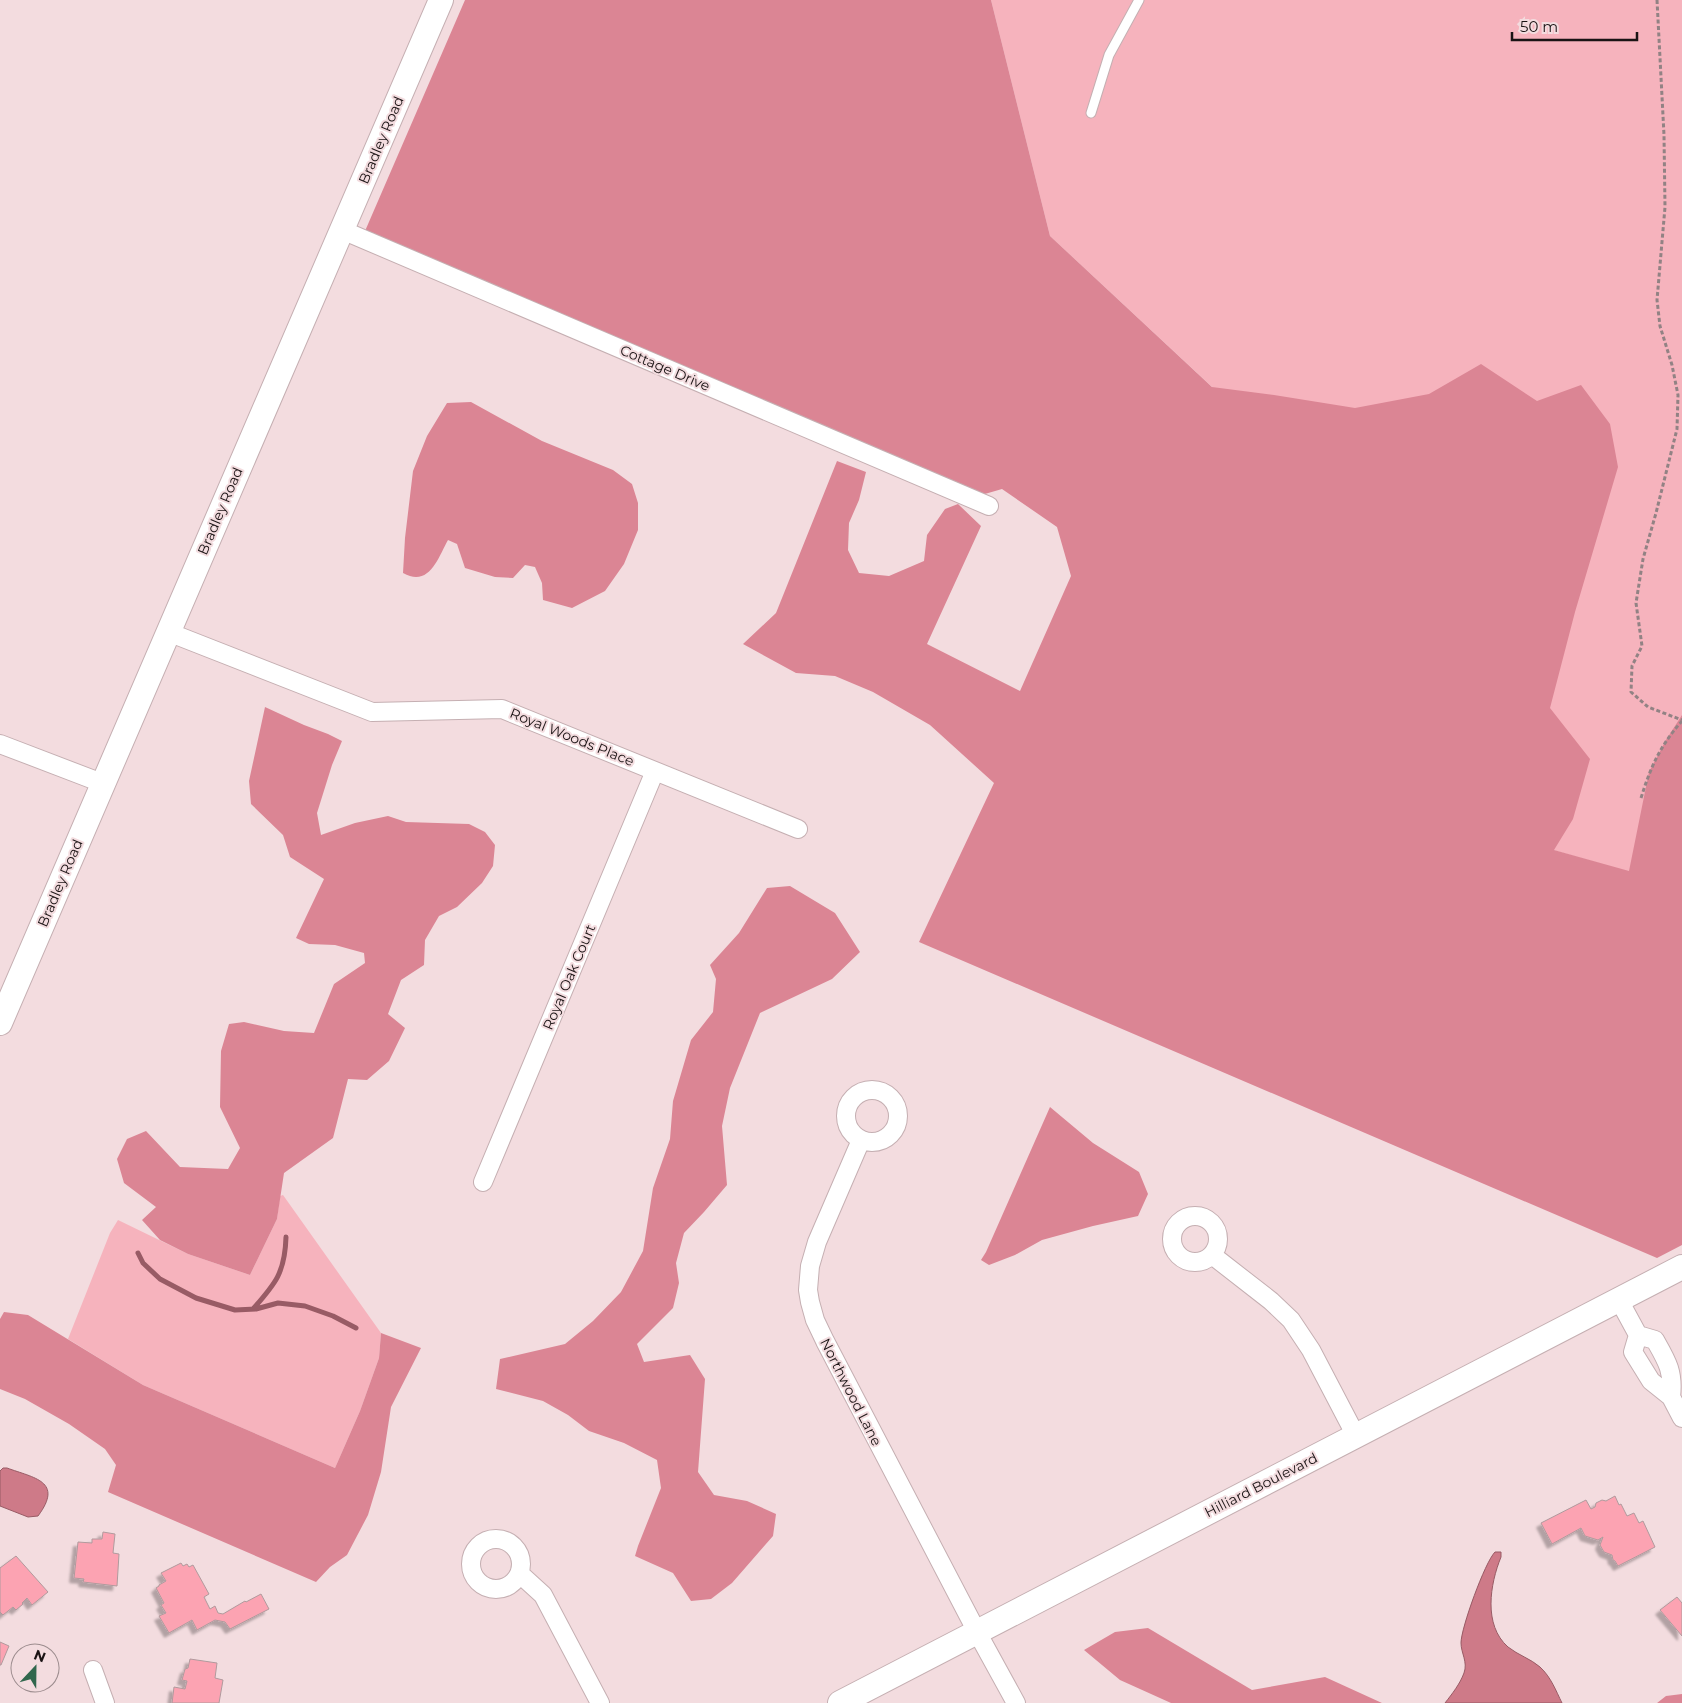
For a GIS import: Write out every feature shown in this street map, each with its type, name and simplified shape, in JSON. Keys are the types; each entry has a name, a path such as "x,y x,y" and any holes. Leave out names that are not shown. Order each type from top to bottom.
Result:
{"street":[{"name":"Bradley Road","path":"0,1023 441,0"},
{"name":"Cottage Drive","path":"342,230 989,506"},
{"name":"Royal Woods Place","path":"168,632 372,712 502,709 798,829"},
{"path":"0,744 102,783"},
{"name":"Royal Oak Court","path":"483,1182 655,771"},
{"name":"Northwood Lane","path":"861,1140 814,1253 809,1278 810,1302 815,1320 825,1341 1016,1703"},
{"path":"1212,1255 1271,1300 1291,1320 1311,1350 1356,1436"},
{"name":"Hilliard Boulevard","path":"840,1703 1682,1267"},
{"path":"1619,1300 1638,1335 1633,1352 1651,1381 1671,1397 1682,1418"},
{"path":"1638,1335 1655,1340 1665,1357 1673,1382 1671,1397"},
{"path":"520,1574 543,1595 600,1703"},
{"path":"92,1670 105,1703"}],"lane":[{"path":"1090,113 1109,55 1139,0"}],"path":[{"path":"1641,798 1648,772 1666,740 1682,720 1648,708 1631,692 1632,666 1642,646 1636,603 1643,559 1677,429 1678,395 1672,365 1660,326 1657,300 1665,207 1664,135 1657,0"},
{"path":"1678,395 1682,400"}],"shaded area":[{"path":"465,0 991,0 1050,236 1212,387 1355,408 1429,394 1481,364 1537,401 1581,385 1610,424 1618,467 1575,612 1550,708 1590,759 1573,819 1554,850 1629,871 1649,772 1682,715 1682,1245 1657,1258 919,942 994,783 930,725 873,692 835,676 796,673 743,644 776,613 837,461 866,472 859,500 849,523 848,550 859,573 889,576 924,561 927,535 945,509 958,504 981,526 927,644 1020,691 1071,576 1057,527 1002,489 971,498 362,238"},
{"path":"991,0 1682,0 1682,887 1553,850 1238,411 1050,236"},
{"path":"471,402 542,441 613,470 632,484 638,503 638,530 624,564 605,591 572,608 543,600 542,583 535,567 525,565 513,578 495,577 465,568 457,544 448,540 432,569 426,574 420,577 412,577 403,573 413,471 427,436 447,403"},
{"path":"265,707 342,741 332,765 317,813 321,835 355,823 388,816 406,822 469,824 485,832 495,845 493,866 482,883 457,907 439,916 425,940 424,965 401,980 388,1014 405,1028 389,1061 367,1080 348,1079 333,1138 284,1173 277,1219 250,1275 188,1254 160,1240 142,1220 156,1207 124,1183 117,1159 127,1139 146,1131 180,1167 228,1169 240,1148 220,1107 221,1051 229,1024 244,1022 284,1031 314,1033 334,984 365,963 364,953 335,945 309,944 296,938 324,879 290,857 283,835 251,804 249,781"},
{"path":"790,886 835,913 860,952 832,979 760,1013 730,1088 722,1126 727,1185 684,1233 676,1263 679,1283 673,1308 637,1344 644,1362 690,1355 705,1379 698,1472 714,1495 747,1501 776,1514 773,1536 732,1583 711,1599 691,1601 673,1573 635,1556 661,1488 657,1460 624,1443 589,1431 568,1415 543,1401 496,1389 500,1359 565,1344 593,1321 621,1292 643,1251 653,1188 670,1139 673,1101 691,1040 713,1012 716,979 710,965 739,933 767,888"},
{"path":"1050,1107 1093,1143 1139,1172 1148,1194 1138,1216 1042,1240 1015,1255 989,1265 981,1260"},
{"path":"283,1195 381,1333 379,1358 360,1411 335,1468 143,1385 68,1339 110,1233 118,1220 188,1254 250,1275 277,1219 280,1196"},
{"path":"4,1312 28,1315 143,1385 335,1468 360,1411 379,1358 381,1333 421,1348 391,1407 381,1472 368,1515 347,1555 330,1567 316,1582 108,1492 116,1465 105,1449 69,1424 25,1399 0,1389 0,1319"},
{"path":"3,1468 36,1478 47,1488 48,1495 38,1516 28,1517 0,1506 0,1471"},
{"path":"1495,1552 1501,1552 1501,1557 1492,1592 1492,1616 1495,1627 1500,1638 1508,1647 1544,1671 1562,1703 1445,1703 1464,1673 1465,1661 1461,1647 1462,1635 1485,1568"},
{"path":"1148,1628 1252,1690 1325,1677 1382,1703 1171,1703 1120,1680 1084,1650 1115,1632"},
{"path":"1682,1694 1682,1703 1657,1703 1666,1696"}],"building":[{"path":"1615,1496 1627,1516 1634,1513 1639,1523 1643,1521 1655,1547 1618,1566 1613,1560 1612,1555 1604,1552 1600,1545 1603,1537 1598,1540 1585,1536 1581,1528 1552,1544 1541,1523 1586,1500 1591,1509 1595,1507 1596,1503 1602,1500 1606,1501"},
{"path":"103,1532 115,1534 113,1553 119,1554 117,1586 83,1582 84,1579 74,1578 78,1542 92,1543 92,1539 102,1539"},
{"path":"16,1556 48,1592 32,1605 27,1598 16,1610 13,1607 3,1615 0,1612 0,1568"},
{"path":"181,1563 183,1566 187,1564 189,1567 193,1565 209,1594 204,1597 210,1609 215,1606 218,1613 223,1614 261,1594 269,1609 230,1629 225,1622 215,1620 197,1630 192,1620 169,1633 159,1616 166,1613 161,1605 164,1603 156,1588 166,1581 161,1573"},
{"path":"1677,1597 1682,1603 1682,1636 1660,1610"},
{"path":"0,1642 9,1646 1,1665 0,1665"},
{"path":"190,1659 217,1663 215,1678 223,1680 219,1703 172,1703 174,1687 185,1689 187,1681 182,1680"}],"waterway":[{"path":"253,1309 273,1285 281,1269 284,1260 286,1237"},
{"path":"138,1253 143,1263 160,1279 196,1298 235,1310 256,1309 278,1303 305,1306 333,1316 356,1328"}]}
